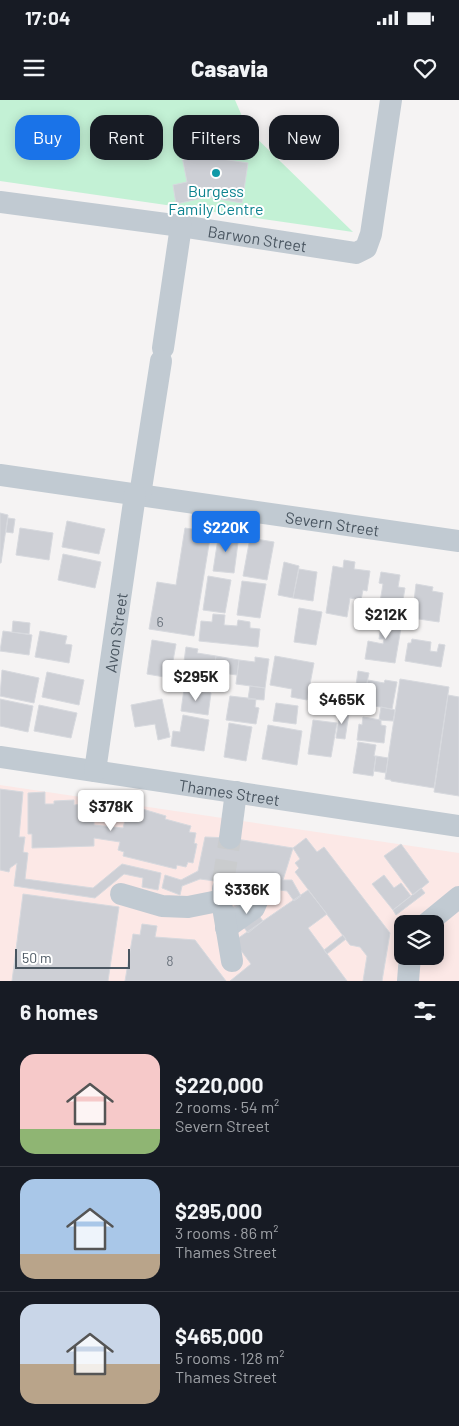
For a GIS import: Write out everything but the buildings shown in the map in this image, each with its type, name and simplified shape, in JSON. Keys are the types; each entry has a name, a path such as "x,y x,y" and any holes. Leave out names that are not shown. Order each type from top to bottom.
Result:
{"street":[{"name":"Barwon Street","path":"0,202 180,226 356,253 366,248 371,234 391,100"},
{"name":"Avon Street","path":"95,770 162,354 180,226"},
{"name":"Severn Street","path":"0,475 459,541"},
{"name":"Thames Street","path":"0,757 459,826"},
{"path":"230,838 236,792"},
{"path":"223,891 226,928 232,961"},
{"path":"121,894 162,906 188,907 223,891 255,892 257,901 254,908 226,928"},
{"path":"437,915 459,897"},
{"path":"408,981 409,965"}],"shaded area":[{"path":"0,785 459,853 459,981 0,981"}],"green space":[{"path":"0,100 235,100 242,115 173,115 173,160 259,160 259,141 269,150 269,160 279,160 353,232 0,181"}],"tunnel":[{"path":"223,882 230,838"}],"place":[{"name":"Burgess Family Centre","path":"216,173"}]}
